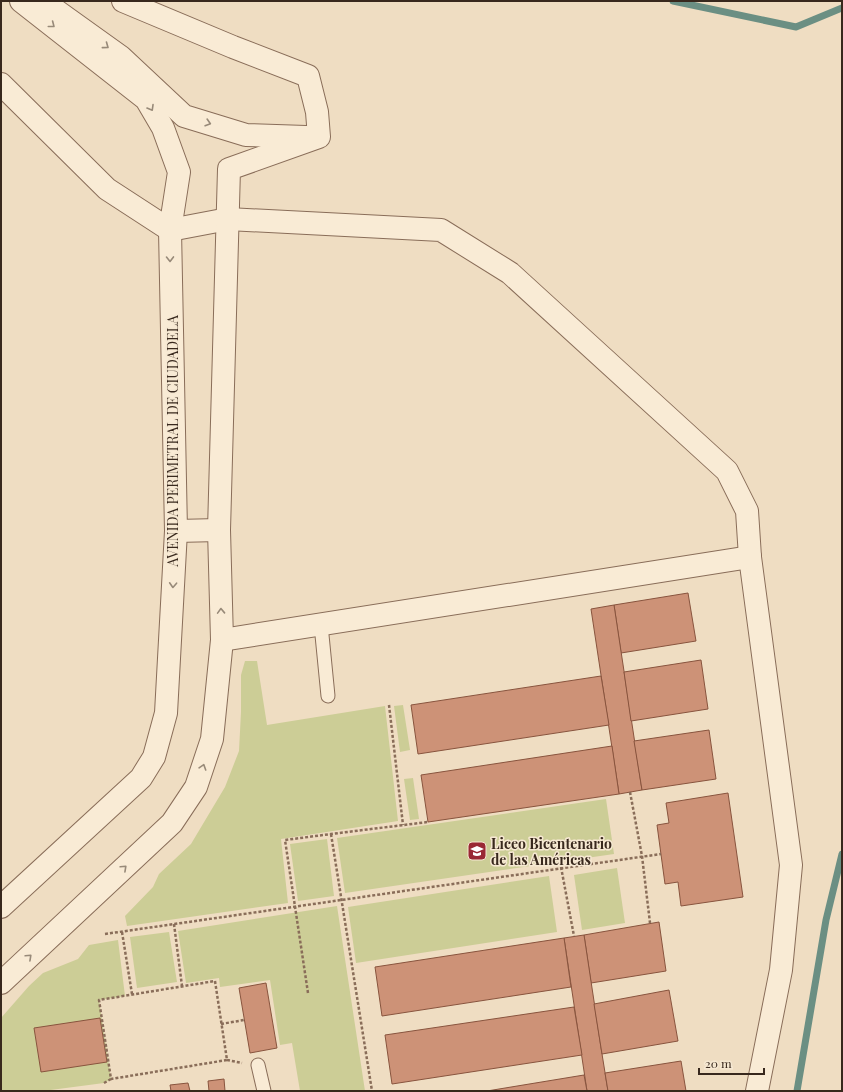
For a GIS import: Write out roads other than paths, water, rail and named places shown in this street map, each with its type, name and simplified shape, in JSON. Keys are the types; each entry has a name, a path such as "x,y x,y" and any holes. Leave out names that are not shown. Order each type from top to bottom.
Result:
{"street":[{"name":"AVENIDA PERIMETRAL DE CIUDADELA","path":"1,907 141,778 154,757 166,713 176,531 170,230 179,172 163,128 146,99 21,1"},
{"path":"39,1 54,9 121,56 184,116 246,135 318,138"},
{"path":"123,1 233,48 308,76 317,112 318,138"},
{"path":"1,84 107,189 170,230 228,219 441,230 510,273 727,472 747,511 750,557 791,865 781,970 757,1091"},
{"path":"1,983 172,823 196,787 212,739 222,640 219,530 229,169 318,138"},
{"path":"176,531 219,530"},
{"path":"222,640 750,557"}],"lane":[{"path":"321,624 328,696"},
{"path":"258,1065 264,1091"}],"waterway":[{"path":"673,1 796,27 842,8"},
{"path":"797,1091 826,920 842,854"}],"place":[{"name":"Liceo Bicentenario de las Américas","path":"477,851"}]}
